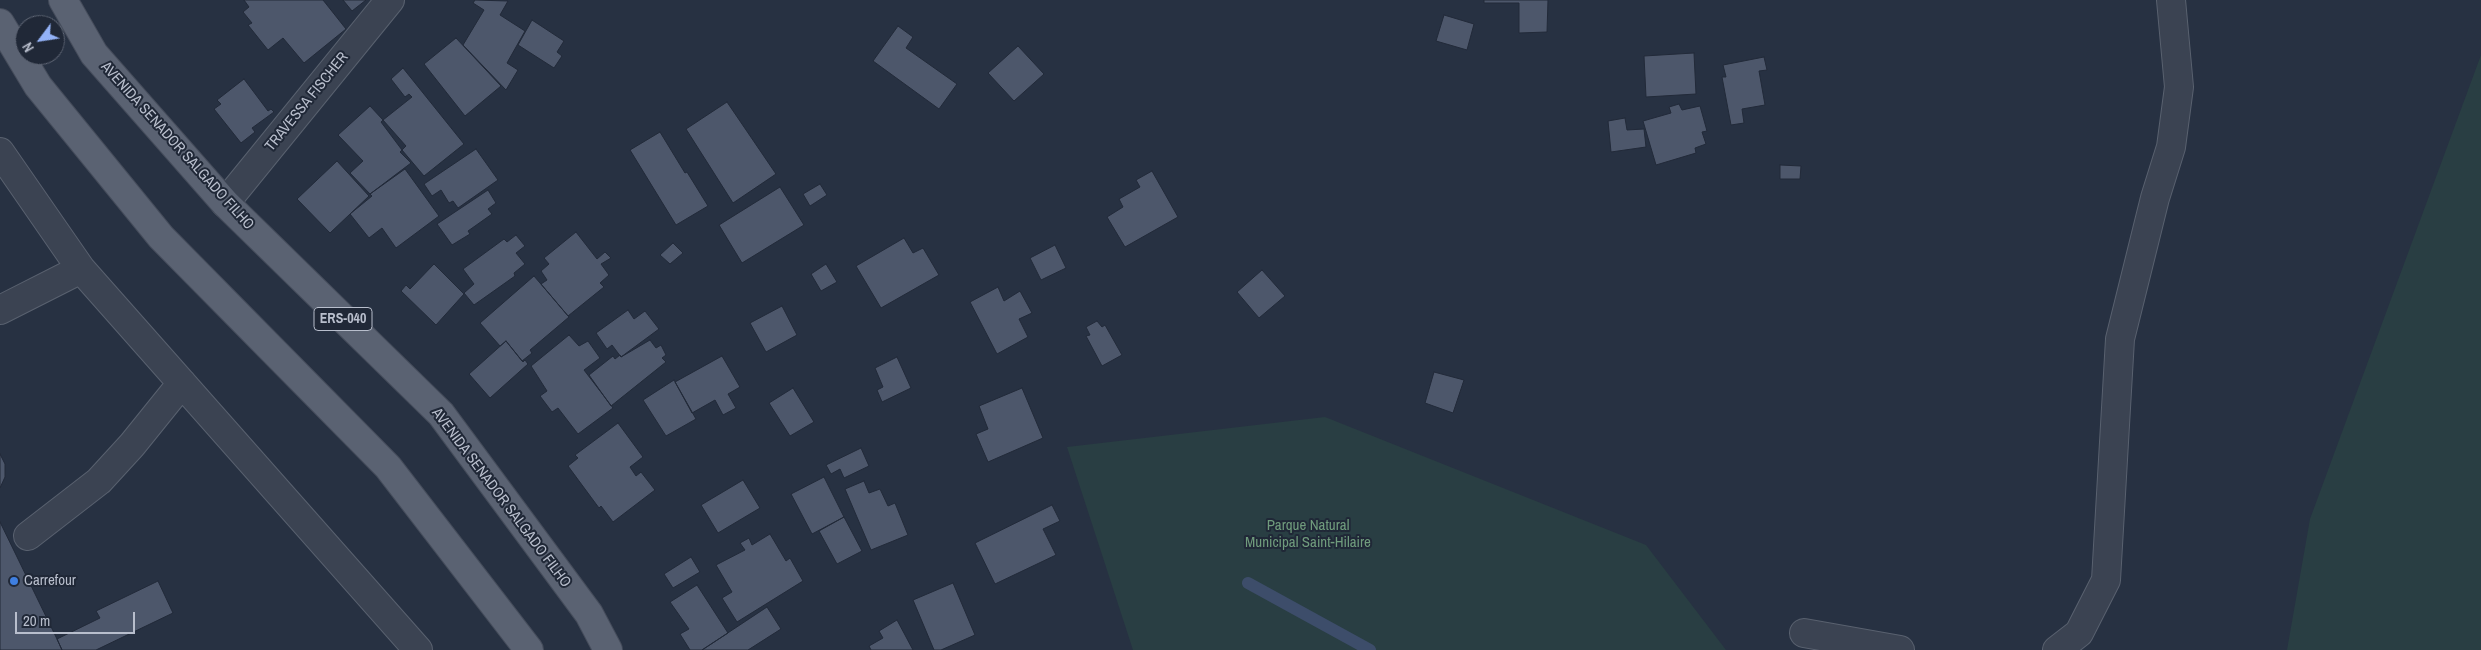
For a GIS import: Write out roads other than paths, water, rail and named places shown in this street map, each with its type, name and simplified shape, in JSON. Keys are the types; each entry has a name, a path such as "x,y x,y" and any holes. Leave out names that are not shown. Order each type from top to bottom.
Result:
{"main road":[{"name":"AVENIDA SENADOR SALGADO FILHO","path":"63,0 94,54 225,203 440,414 590,614 608,650"},
{"path":"0,23 38,86 161,237 388,467 529,650"}],"street":[{"name":"TRAVESSA FISCHER","path":"225,203 390,0"},
{"path":"2056,650 2079,633 2106,580 2120,339 2155,198 2171,147 2179,87 2171,0"},
{"path":"0,152 80,269 418,650"},
{"path":"0,310 80,269"},
{"path":"28,536 99,481 132,445 182,383"},
{"path":"1804,633 1900,650"}],"waterway":[{"path":"1248,583 1370,650"}],"place":[{"name":"Carrefour","path":"14,581"}],"park label":[{"name":"Parque Natural Municipal Saint-Hilaire","path":"1308,534"}]}
